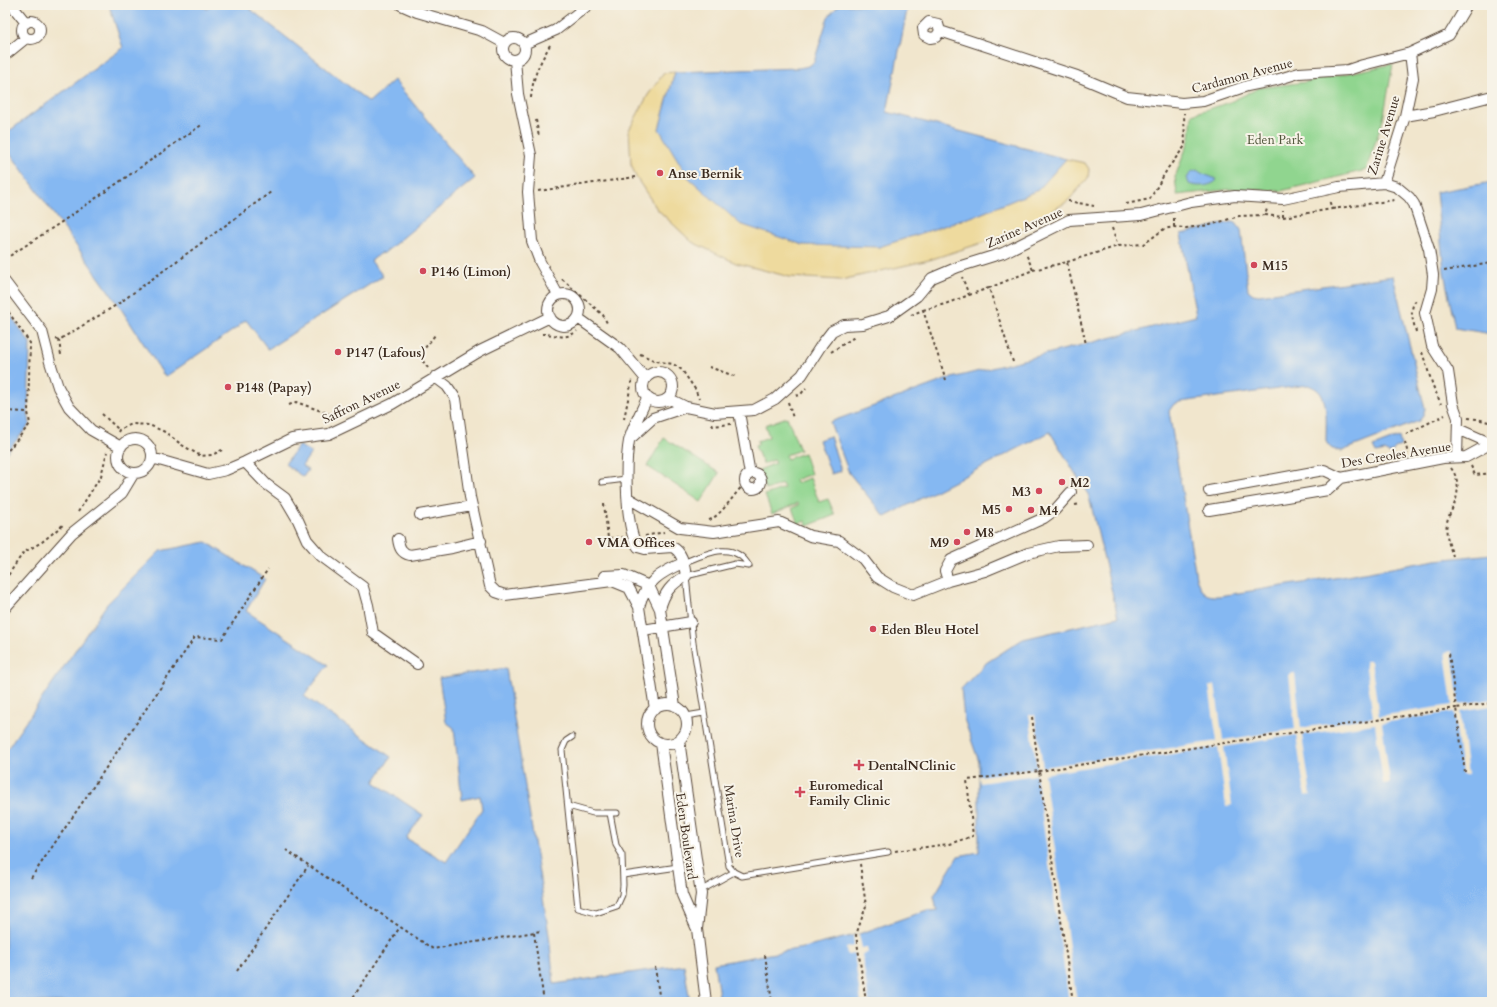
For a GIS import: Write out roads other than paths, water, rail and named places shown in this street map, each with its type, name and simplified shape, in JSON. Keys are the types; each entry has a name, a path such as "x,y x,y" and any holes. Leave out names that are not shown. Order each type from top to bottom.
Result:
{"street":[{"path":"9,5 14,8 26,23"},
{"path":"402,5 418,12 482,31 504,43"},
{"path":"524,44 556,30 588,5"},
{"name":"Cardamon Avenue","path":"940,32 1077,76 1127,97 1182,103 1203,101 1247,86 1300,73 1348,70 1410,54 1449,34 1467,5"},
{"path":"5,55 26,38 34,38 40,32 39,26 35,22 26,23"},
{"path":"26,23 22,30 26,38"},
{"path":"513,37 520,39 524,44 524,54 522,57 515,60 508,59 503,54 502,46 504,43 509,38 513,37"},
{"name":"Zarine Avenue","path":"668,398 686,407 715,412 754,410 775,399 785,396 802,375 832,331 844,325 858,324 889,316 917,296 932,278 958,267 1003,253 1069,220 1141,215 1191,202 1235,196 1283,199 1339,187 1384,183 1405,116 1413,78 1410,54"},
{"path":"515,60 518,94 531,155 528,192 532,241 540,262 558,295"},
{"path":"1405,116 1434,111 1492,96"},
{"path":"1384,183 1397,187 1409,197 1414,204 1429,249 1433,274 1432,289 1425,313 1432,346 1448,372 1453,404 1458,418 1462,457"},
{"path":"5,282 42,331 58,387 69,407 91,430 117,444 130,440 141,440 150,447 152,458 148,467 134,473 125,470 119,462 117,444"},
{"path":"582,321 580,307 574,297 569,295 558,295 548,306 550,317 556,324 566,326 582,321 620,348 645,378"},
{"name":"Saffron Avenue","path":"152,458 208,474 226,470 292,439 330,434 392,404 480,350 550,317"},
{"path":"653,372 668,375 673,384 671,394 668,398 660,402 655,402 647,398 643,388 645,378 653,372"},
{"path":"435,377 447,386 456,399 472,506 490,586 496,592 506,595 612,581 629,588 639,607 655,709"},
{"path":"639,607 641,599 651,583 666,570 683,563 680,553 672,547 645,549 638,547 633,540 626,479 630,439 647,398"},
{"path":"630,439 652,418 686,407"},
{"path":"738,412 750,474"},
{"name":"Des Creoles Avenue","path":"1458,429 1491,444"},
{"name":"Des Creoles Avenue","path":"1209,490 1324,470 1341,478 1443,458 1462,457 1491,444"},
{"path":"245,462 266,484 285,498 298,520 307,540 321,556 363,587 373,633 417,664"},
{"path":"5,608 72,533 122,493 134,473"},
{"path":"1209,510 1328,490 1341,478"},
{"path":"948,581 945,570 951,560 1044,518 1055,510 1071,492"},
{"path":"628,498 680,528 714,532 779,522 810,536 839,541 863,559 878,577 892,587 913,595 948,581 985,571 1028,553 1059,546 1088,545"},
{"path":"420,515 472,506"},
{"path":"398,539 400,550 410,555 481,542"},
{"name":"Marina Drive","path":"683,563 686,576"},
{"path":"546,590 593,577 624,575 649,586 660,609 675,706"},
{"path":"660,609 663,598 668,589 676,581 686,576"},
{"path":"643,630 691,622"},
{"path":"668,704 675,706 686,716 688,724 685,733 680,740 674,743 661,743 655,740 650,734 648,720 655,709 661,705 668,704"},
{"name":"Eden Boulevard","path":"680,740 700,892 697,929 706,1002"},
{"name":"Eden Boulevard","path":"661,743 682,895 697,929"}],"lane":[{"path":"602,482 626,479"},
{"path":"683,563 703,555 726,550 736,552 741,555 749,566 736,564 686,576"},
{"name":"Marina Drive","path":"686,576 704,713 729,866 734,872 742,876 888,852"},
{"path":"686,716 704,713"},
{"path":"572,737 566,741 562,750 578,908 596,913 617,906 622,895 622,855 616,845 610,813"},
{"path":"568,806 593,813 617,813"},
{"path":"623,875 678,867"},
{"path":"700,892 734,872"}],"water":[{"path":"109,5 202,5 207,9 210,5 245,5 369,102 394,80 475,178 383,254 382,252 371,261 383,276 268,349 246,320 165,377 118,304 5,146 5,134 123,48"},
{"path":"839,5 908,5 887,112 1066,159 1038,190 980,214 879,247 803,245 740,224 688,177 659,129 675,72 799,68 809,66 814,62 828,17"},
{"path":"1197,170 1217,180 1211,184 1203,186 1189,184 1187,178 1191,172"},
{"path":"1492,182 1492,334 1455,328 1444,272 1436,192"},
{"path":"1231,222 1236,223 1241,230 1248,290 1253,294 1259,295 1393,276 1425,409 1423,416 1419,421 1342,451 1332,449 1327,444 1325,403 1321,394 1314,387 1308,385 1174,404 1169,411 1197,582 1206,594 1219,596 1347,576 1436,560 1492,554 1492,1002 720,1002 714,964 808,947 859,934 930,909 931,911 937,910 934,896 958,856 979,852 979,762 964,719 961,689 986,663 1023,639 1118,617 1089,496 1050,432 885,517 849,473 830,422 948,379 1196,316 1181,234"},
{"path":"5,307 30,343 28,412 30,424 5,454"},
{"path":"830,436 841,471 831,474 819,440"},
{"path":"1399,437 1401,446 1395,448 1391,453 1385,451 1376,453 1373,447"},
{"path":"299,445 311,453 302,466 308,470 303,477 285,464"},
{"path":"206,542 265,579 246,611 328,665 304,696 391,757 374,782 423,815 406,838 446,862 482,809 480,796 462,800 454,728 446,722 439,678 506,668 549,935 554,984 684,965 690,1002 5,1002 5,752 107,604 160,551"}],"place":[{"name":"Anse Bernik","path":"660,173"},
{"name":"M15","path":"1254,265"},
{"name":"P146 (Limon)","path":"423,271"},
{"name":"P147 (Lafous)","path":"338,352"},
{"name":"P148 (Papay)","path":"228,387"},
{"name":"M2","path":"1062,482"},
{"name":"M3","path":"1039,491"},
{"name":"M5","path":"1009,509"},
{"name":"M4","path":"1031,510"},
{"name":"M8","path":"967,532"},
{"name":"VMA Offices","path":"589,542"},
{"name":"M9","path":"957,542"},
{"name":"Eden Bleu Hotel","path":"873,629"},
{"name":"DentalNClinic","path":"859,765"},
{"name":"Euromedical Family Clinic","path":"800,792"}],"park label":[{"name":"Eden Park","path":"1275,139"}]}
